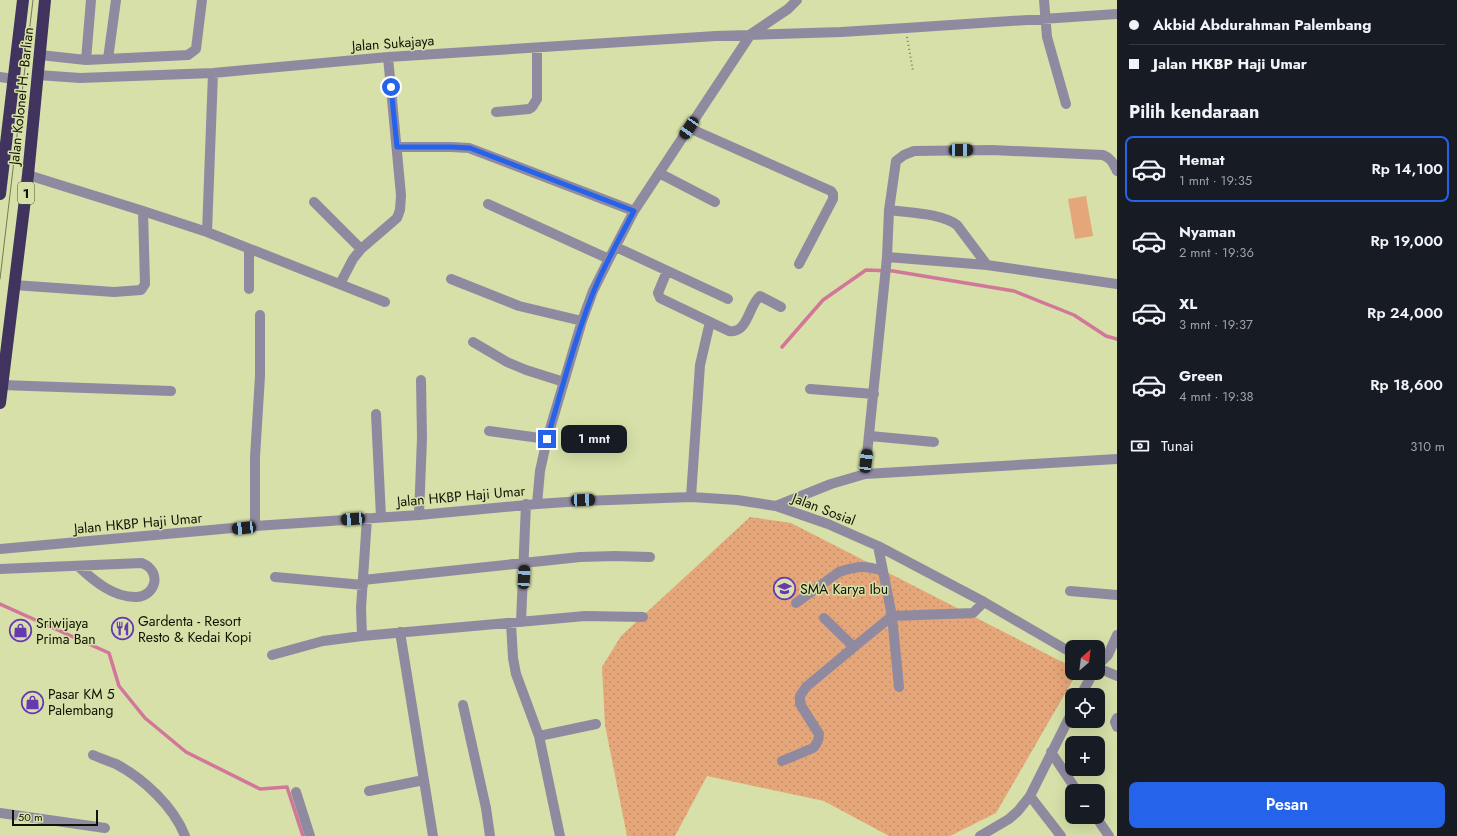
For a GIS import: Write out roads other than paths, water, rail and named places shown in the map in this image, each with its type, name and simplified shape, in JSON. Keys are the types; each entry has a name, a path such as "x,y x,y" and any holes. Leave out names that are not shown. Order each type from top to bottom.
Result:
{"highway":[{"name":"Jalan Kolonel H. Barlian","path":"0,194 7,144 22,0"},
{"name":"Jalan Kolonel H. Barlian","path":"2,385 28,174 45,0"},
{"name":"1","path":"0,403 2,385"}],"street":[{"path":"86,60 91,0"},
{"path":"108,59 116,0"},
{"path":"40,55 86,60 184,55 193,52 196,49 202,0"},
{"name":"Jalan HKBP Haji Umar","path":"0,549 255,526 419,515 537,504 540,471 547,439 582,321 609,259 634,211 751,34 788,9 797,0"},
{"path":"1044,0 1047,37 1066,104"},
{"name":"Jalan Sukajaya","path":"38,75 80,78 213,73 388,57 751,34 841,32 1117,14"},
{"path":"496,112 529,109 535,102 537,98 537,48"},
{"path":"340,284 350,264 361,249 391,224 399,215 401,195 388,57"},
{"path":"207,232 213,73"},
{"path":"0,77 13,79"},
{"path":"689,128 831,191 832,199 799,264"},
{"path":"397,147 470,148 634,211"},
{"path":"865,474 887,257 889,210 896,161 904,155 914,151 992,150 1103,155 1110,159 1117,171"},
{"path":"659,173 715,202"},
{"path":"28,174 207,232 385,302"},
{"path":"314,202 361,249"},
{"path":"488,204 609,259"},
{"path":"889,210 945,218 957,225 987,265"},
{"path":"14,285 114,292 141,290 145,284 144,211"},
{"path":"616,247 728,299"},
{"path":"249,249 249,289"},
{"path":"887,257 987,265 1117,284"},
{"path":"667,270 659,292 659,297 729,331 736,331 741,328 758,297 763,297 781,307"},
{"path":"451,279 519,306 582,321"},
{"path":"255,526 255,457 260,376 260,315"},
{"path":"691,497 700,365 710,322"},
{"path":"473,342 513,365 564,382"},
{"path":"419,515 422,438 421,380"},
{"path":"2,385 171,391"},
{"path":"810,389 874,394"},
{"path":"376,414 381,517"},
{"path":"489,431 547,439"},
{"path":"870,436 934,442"},
{"path":"776,506 831,484 865,474 1117,458"},
{"name":"Jalan Sosial","path":"537,504 583,500 691,497 737,500 776,506 828,524 878,546 984,602 1065,649"},
{"path":"526,504 525,562 516,622 513,658 516,674 539,736 560,836"},
{"path":"362,636 361,608 367,518"},
{"path":"878,546 892,616 899,687"},
{"path":"275,577 363,582 525,562 580,557 650,557"},
{"path":"0,569 142,563 148,565 153,570 155,581 145,596 126,596 95,582 78,566"},
{"path":"796,603 839,572 862,566 883,571"},
{"path":"1070,591 1117,595"},
{"path":"782,761 813,748 817,745 819,740 819,734 800,704 800,696 806,688 892,616 973,613 984,602"},
{"path":"272,655 323,641 400,632 584,616 643,617"},
{"path":"824,618 854,647"},
{"path":"400,632 433,836"},
{"path":"1105,658 1117,635"},
{"path":"1105,670 1117,676"},
{"path":"463,705 486,808 490,836"},
{"path":"1117,718 1115,722 1117,728"},
{"path":"539,736 596,724"},
{"path":"980,836 1009,819 1018,811 1030,796 1065,725"},
{"path":"1051,752 1072,784"},
{"path":"93,755 116,764 138,778 159,797 172,813 185,836"},
{"path":"368,790 424,780"},
{"path":"296,792 310,836"},
{"path":"1030,796 1061,836"},
{"path":"0,813 105,828"},
{"path":"1101,824 1109,836"}],"waterway":[{"path":"782,347 823,300 866,270 893,271 1014,291 1074,315 1106,336 1117,339"},
{"path":"0,604 109,653 119,686 145,718 186,752 260,789 287,787 303,836"}],"tram line":[{"path":"0,279 33,0"}],"place":[{"name":"SMA Karya Ibu","path":"784,589"},
{"name":"Gardenta - Resort Resto & Kedai Kopi","path":"123,629"},
{"name":"Sriwijaya Prima Ban","path":"21,631"},
{"name":"Pasar KM 5 Palembang","path":"32,702"}]}
